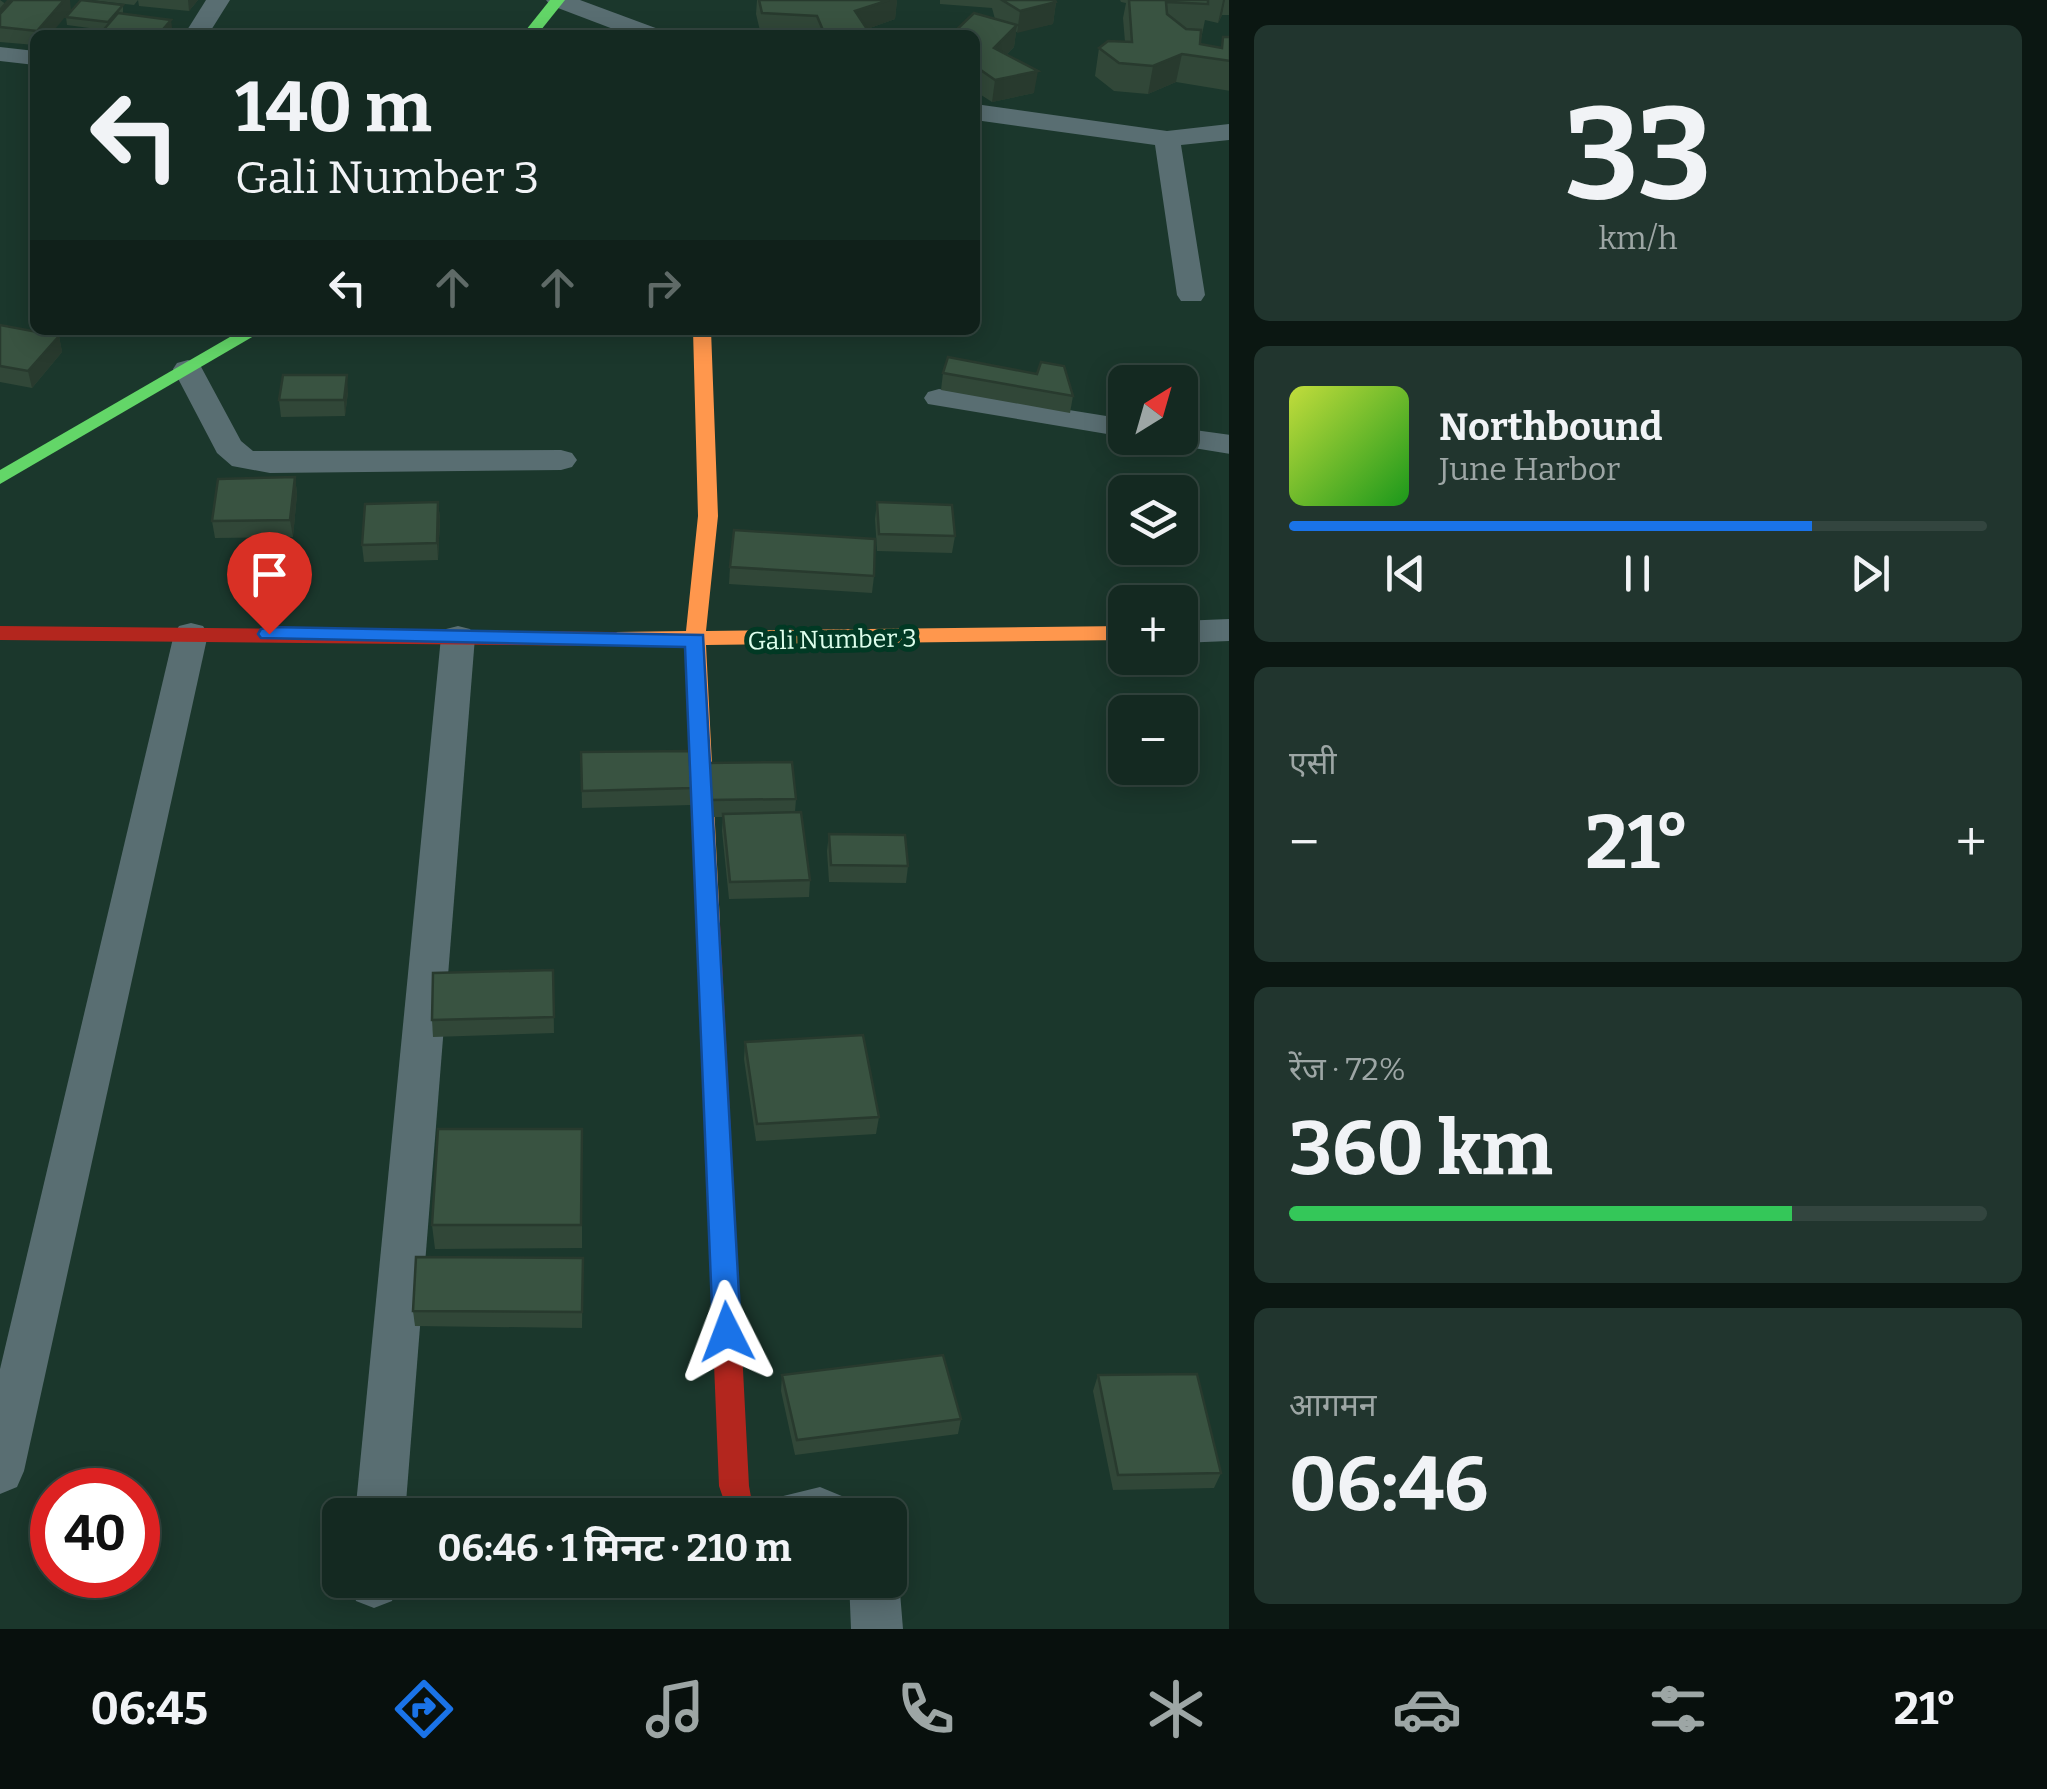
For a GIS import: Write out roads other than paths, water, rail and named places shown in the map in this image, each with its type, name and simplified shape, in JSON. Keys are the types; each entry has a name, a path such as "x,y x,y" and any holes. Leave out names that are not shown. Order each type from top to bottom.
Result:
{"street":[{"path":"199,30 218,0"},
{"path":"533,30 558,0 639,30"},
{"path":"0,54 30,57"},
{"path":"980,113 1167,138 1229,132"},
{"path":"1167,138 1191,295"},
{"path":"0,478 246,335"},
{"path":"702,335 708,516 695,640 736,1498"},
{"path":"188,369 228,446 242,459 270,464 561,460"},
{"path":"940,398 1108,425"},
{"path":"1198,440 1229,445"},
{"path":"1198,631 1229,630"},
{"name":"Gali Number 3","path":"0,634 695,640 1108,634"},
{"path":"0,1471 62,1184 190,634"},
{"path":"382,1498 458,638"},
{"path":"875,1598 876,1629"}]}
